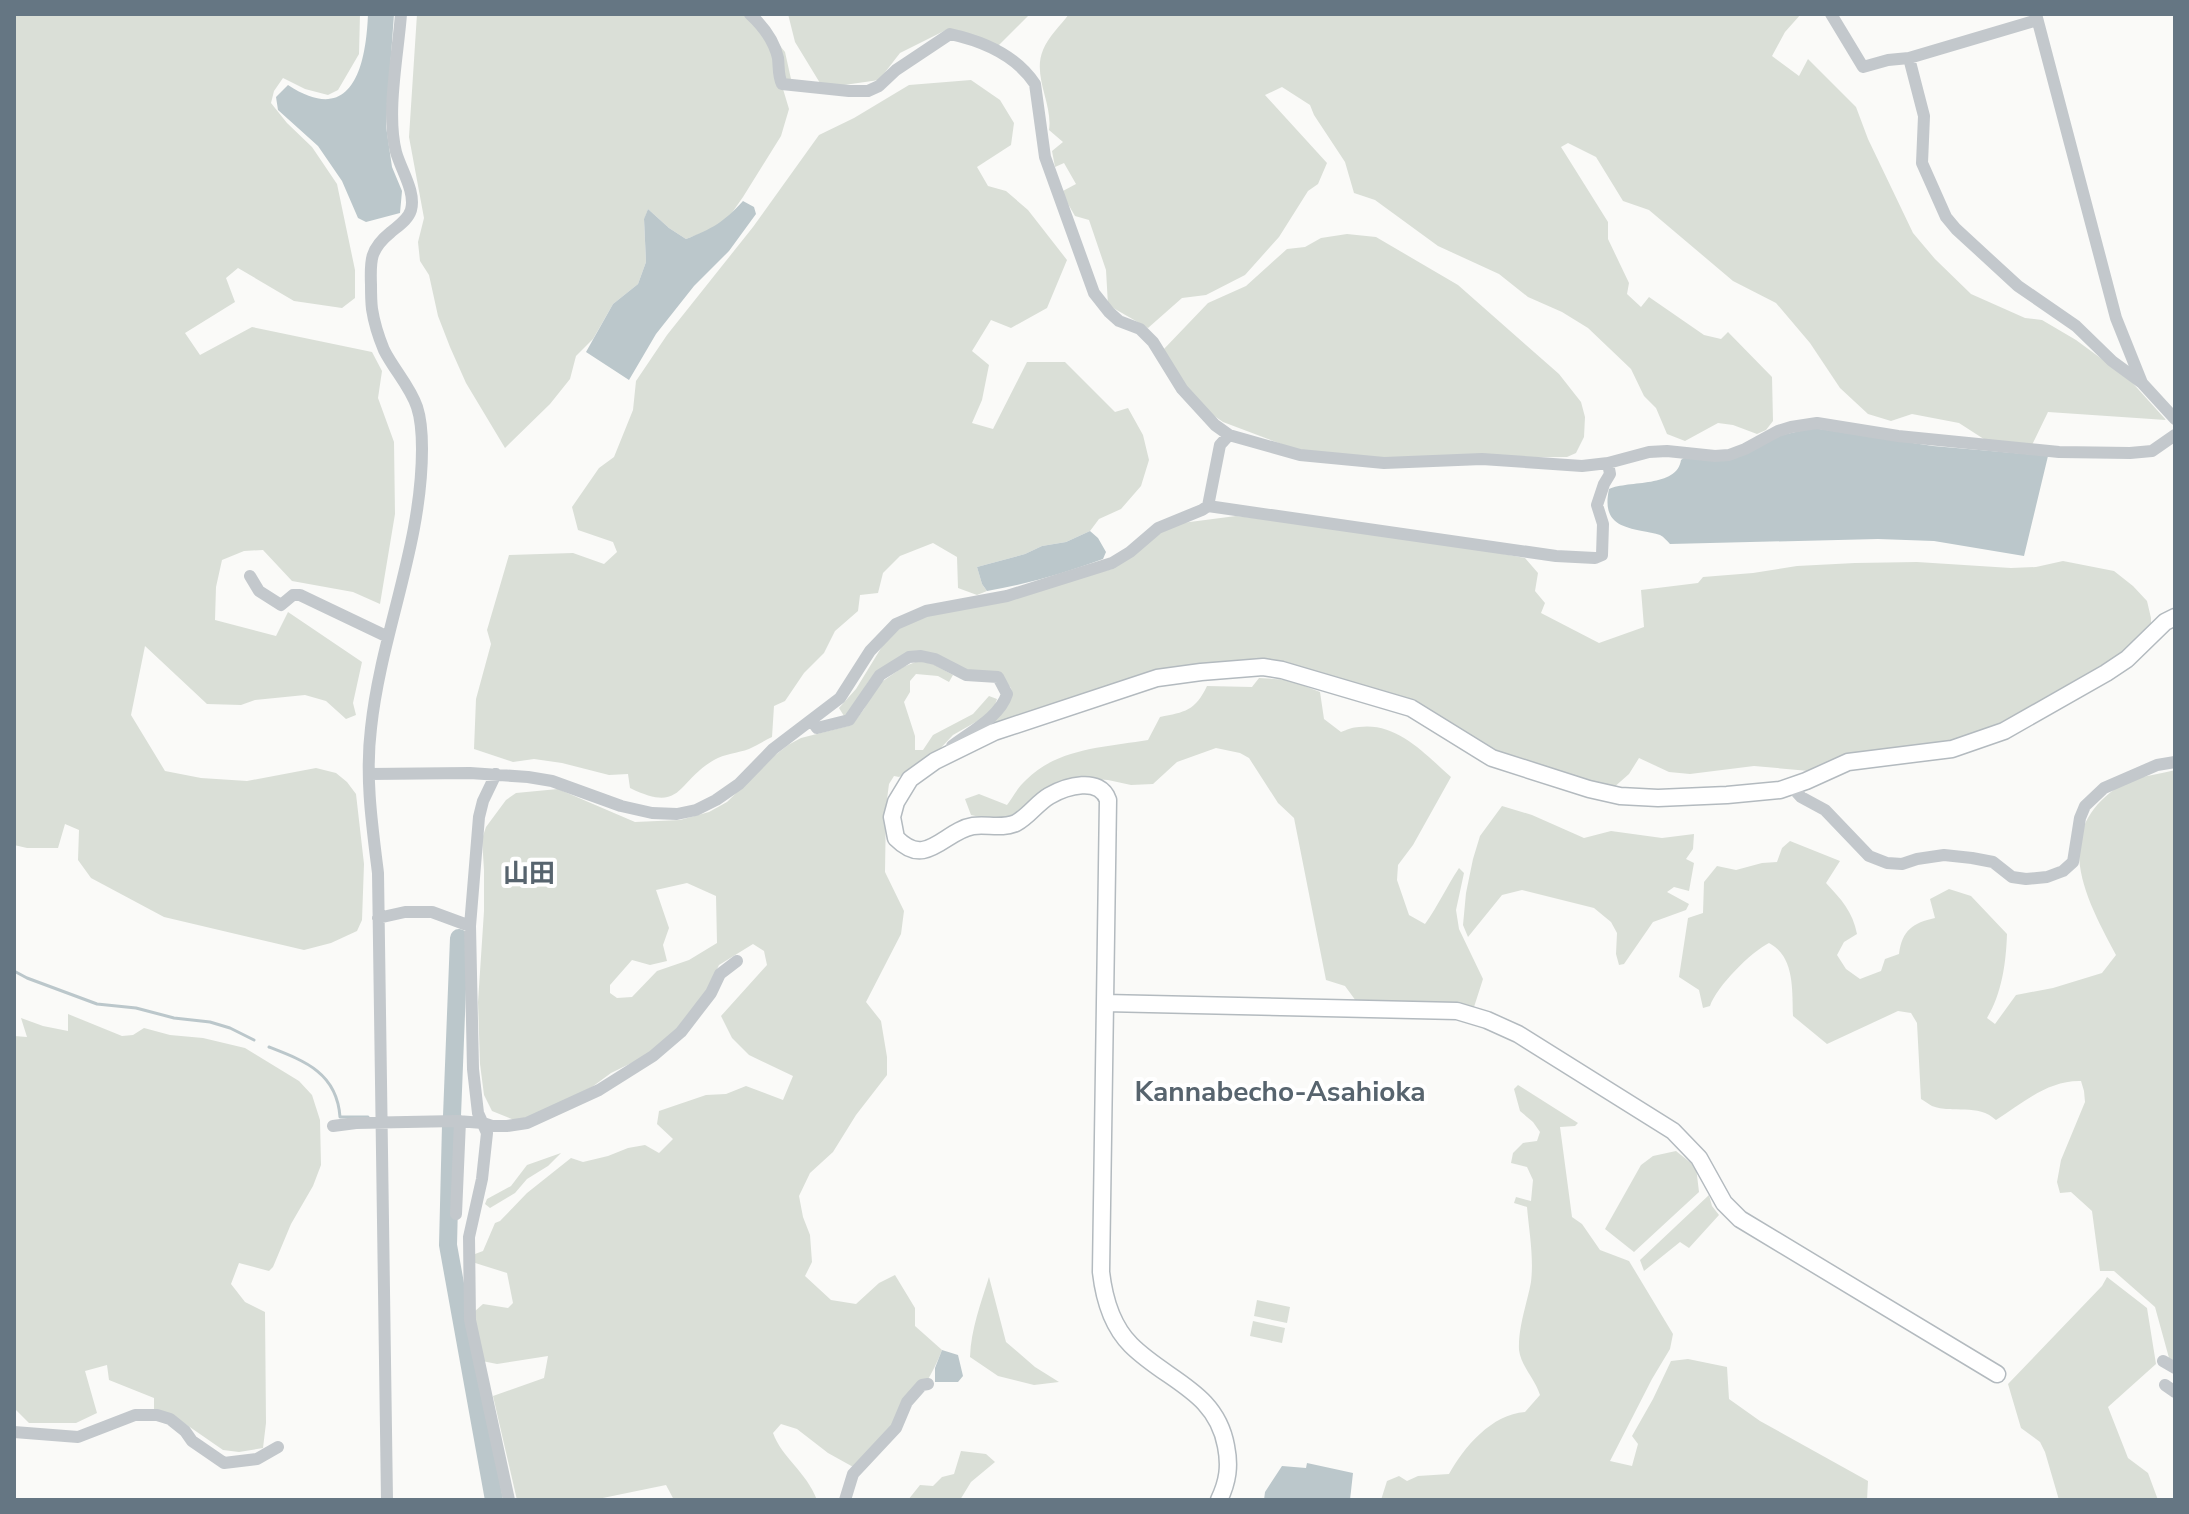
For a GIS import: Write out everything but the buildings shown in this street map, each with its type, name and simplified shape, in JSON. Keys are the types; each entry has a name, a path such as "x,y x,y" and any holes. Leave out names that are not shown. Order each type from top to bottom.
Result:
{"street":[{"path":"387,1500 378,873 371,813 371,729 388,637 410,551 422,448 418,409 383,348 372,310 370,260 386,236 407,219 412,205 396,151 392,118 401,14"},
{"path":"750,14 772,41 782,84 868,91 950,34 971,39 1000,52 1028,73 1035,84 1045,157 1094,293 1119,321 1140,329 1153,342 1182,389 1215,425 1229,435 1275,449 1340,460 1384,463 1482,459 1582,466 1649,452 1729,455 1778,431 1817,423 1898,436 2059,452 2152,451 2175,435"},
{"path":"1831,14 1863,67 1909,58 2036,17 2116,318 2142,383"},
{"path":"1909,58 1924,116 1922,163 1946,217 2018,286 2076,326 2112,361 2142,383 2175,419"},
{"path":"1208,506 1220,445 1229,435"},
{"path":"372,774 496,774 552,781 621,806 652,813 677,814 696,810 739,784 773,749 840,698 870,651 896,624 926,611 1007,596 1112,563 1158,528 1208,506 1556,556 1595,558 1602,555 1603,524 1597,505 1610,474 1608,463"},
{"path":"250,576 259,591 281,605 293,595 300,595 388,637"},
{"path":"1219,1500 1229,1470 1223,1428 1212,1408 1197,1394 1129,1344 1108,1309 1103,1289 1106,792 1094,785 1056,793 1012,825 973,826 922,851 913,850 896,838 892,817 896,802 910,779 935,761 994,732 1157,678 1263,667 1411,708 1492,758 1589,789 1620,796 1658,798 1764,792 1792,787 1848,762 1952,749 2004,731 2127,659 2165,622 2175,617"},
{"path":"812,721 817,728 849,720 880,675 909,657 935,659 966,675 998,677 1007,694 1004,703 952,746 954,753"},
{"path":"1792,787 1801,797 1825,810 1869,856 1887,863 1902,864 1944,855 1972,858 1993,862 2012,877 2026,879 2047,877 2063,871 2073,862 2085,806 2104,788 2157,765 2175,762"},
{"path":"496,774 479,817 470,926 473,1069 478,1113 487,1133 482,1179 469,1237 470,1320 509,1500"},
{"path":"378,918 405,912 432,912 470,926"},
{"path":"333,1126 383,1122 455,1121 492,1126 527,1123 605,1086 653,1056 681,1032 711,993 720,974 737,961"},
{"path":"1105,1003 1457,1011 1487,1020 1518,1034 1673,1131 1699,1158 1724,1203 1740,1219 1997,1374"},
{"path":"455,1121 456,1214"},
{"path":"845,1500 853,1474 896,1428 907,1402 922,1385 928,1384"},
{"path":"14,1432 78,1437 135,1415 157,1415 170,1419 192,1441 224,1463 257,1459 278,1447"}],"shaded area":[{"path":"14,14 360,14 359,54 338,90 328,95 305,89 283,78 274,91 271,103 312,147 337,184 355,270 355,298 342,308 294,301 238,268 226,278 235,302 185,333 200,355 252,327 372,352 382,371 378,398 394,442 395,514 380,604 353,592 292,581 263,550 244,551 222,560 216,587 215,620 276,636 288,612 362,662 353,703 356,715 346,719 326,701 305,695 255,700 241,705 207,704 145,646 131,715 165,771 201,778 247,781 316,768 336,773 347,782 356,794 364,864 362,920 357,931 331,943 304,950 164,917 91,878 78,860 79,830 65,824 58,848 14,845"},
{"path":"368,14 394,14 386,126 392,167 402,191 400,213 366,222 358,218 342,181 318,146 278,110 276,97 288,85 310,96 327,99 341,95 359,71"},
{"path":"417,14 754,14 785,52 791,79 783,89 789,109 781,136 729,217 715,228 686,239 648,209 644,220 646,262 638,284 613,304 593,339 576,356 570,379 550,404 505,448 466,383 438,316 429,275 420,261 418,242 424,218 409,137"},
{"path":"788,14 1030,14 998,46 948,29 900,53 879,80 823,88 795,42"},
{"path":"1069,14 1801,14 1785,32 1772,56 1799,76 1808,59 1856,107 1913,233 1935,259 1971,294 2025,318 2042,320 2076,340 2129,379 2166,420 2048,412 2032,445 1990,443 1959,423 1912,414 1891,421 1868,414 1840,388 1810,343 1776,303 1733,281 1649,210 1623,201 1596,157 1568,143 1561,147 1608,222 1608,239 1629,283 1627,294 1641,307 1649,297 1704,335 1721,339 1728,332 1772,377 1773,421 1766,430 1757,434 1718,423 1685,441 1667,434 1656,408 1644,396 1631,369 1588,328 1528,297 1499,274 1438,246 1375,200 1354,193 1345,162 1310,105 1282,87 1265,95 1327,163 1318,184 1308,191 1279,237 1245,275 1206,295 1182,298 1148,328 1108,305 1106,270 1089,220 1075,216 1061,192 1076,184 1064,163 1055,167 1052,151 1063,142 1049,130 1040,60 1048,40"},
{"path":"971,80 1000,100 1014,123 1011,145 977,167 988,186 1006,191 1028,210 1067,260 1047,308 1011,328 991,320 972,351 989,365 982,400 972,423 993,429 1027,362 1065,362 1115,412 1128,408 1143,435 1149,460 1141,486 1121,509 1099,519 1090,531 1066,542 1042,546 977,567 987,591 977,595 958,588 957,557 933,543 900,556 883,573 878,593 860,595 858,611 835,631 824,653 804,673 785,701 774,706 772,737 749,749 714,760 670,796 660,798 630,788 628,774 609,775 534,759 513,762 474,749 476,699 491,644 487,630 509,555 573,553 604,564 617,552 613,542 578,530 572,507 599,468 614,457 633,410 636,381 667,335 753,227 819,135 909,85"},
{"path":"743,201 754,207 756,214 729,251 694,286 656,334 629,380 586,352 613,304 638,284 646,262 644,219 648,209 686,239 717,224"},
{"path":"1347,234 1376,237 1458,285 1559,374 1581,402 1585,417 1584,437 1576,453 1567,457 1383,458 1300,451 1223,422 1210,413 1188,389 1163,350 1208,303 1246,286 1287,249 1305,247 1321,238"},
{"path":"1813,428 1933,446 2048,456 2024,556 1934,541 1878,539 1670,544 1660,535 1618,523 1610,514 1609,489 1662,479 1678,469 1685,457 1703,460"},
{"path":"1236,516 1396,534 1525,558 1538,573 1535,591 1545,603 1541,613 1599,643 1644,627 1641,590 1698,583 1703,577 1855,563 1917,562 2011,568 2063,561 2114,571 2147,601 2151,630 2105,672 2006,725 1946,745 1809,771 1754,766 1690,774 1669,772 1639,758 1629,774 1612,789 1492,757 1413,708 1282,670 1211,667 998,727 991,723 1012,695 1005,681 969,673 935,656 878,672 849,712 844,716 839,708 856,689 886,640 916,618 1112,569 1162,531 1182,523"},
{"path":"1090,531 1106,552 1103,559 1046,578 1002,588 987,591 982,584 977,567 1042,546 1066,542"},
{"path":"918,661 933,664 953,675 949,682 938,676 916,674 910,681 910,692 904,702 915,736 915,750 923,750 933,735 973,714 989,696 997,699 994,708 981,719 953,735 938,751 899,777 894,776 889,784 885,872 904,911 901,934 866,1002 881,1021 887,1075 856,1115 833,1152 810,1173 799,1196 810,1235 812,1262 805,1276 831,1300 856,1304 879,1283 895,1275 915,1308 915,1326 942,1350 935,1367 904,1413 855,1468 828,1453 797,1429 781,1424 773,1433 817,1500 674,1500 666,1485 593,1500 517,1500 493,1396 544,1378 548,1356 497,1364 482,1361 474,1312 483,1304 508,1308 513,1303 507,1273 472,1262 475,1254 483,1251 495,1223 571,1158 583,1162 645,1145 659,1153 673,1139 657,1124 659,1111 746,1086 783,1100 793,1076 749,1055 732,1038 721,1016 767,965 764,951 753,944 719,965 682,1030 654,1052 538,1115 514,1120 492,1111 484,1095 480,1064 478,1002 484,911 482,839 486,827 506,800 516,793 558,789 635,822 680,820 709,812 727,802 788,745 801,738 852,725 883,681","holes":["687,883 716,896 717,943 689,960 657,971 632,997 617,998 610,993 610,985 632,960 650,965 667,961 663,945 669,928 656,890"]},
{"path":"1259,678 1289,680 1320,692 1324,719 1341,732 1359,727 1386,729 1410,742 1451,777 1413,845 1398,865 1397,880 1409,915 1425,924 1459,868 1464,873 1456,910 1459,929 1483,979 1474,1007 1356,1001 1345,986 1326,980 1294,818 1278,803 1249,758 1240,753 1216,748 1177,762 1153,784 1131,785 1075,778 1051,785 1031,810 1006,823 971,815 965,799 979,794 1007,805 1023,783 1052,761 1100,747 1148,740 1160,717 1188,709 1198,701 1207,686 1252,687"},
{"path":"2175,770 2175,1363 2169,1358 2155,1307 2114,1271 2100,1271 2092,1211 2071,1192 2060,1193 2057,1182 2061,1160 2085,1102 2081,1081 2047,1088 1996,1120 1973,1110 1932,1106 1921,1099 1917,1023 1911,1013 1898,1011 1827,1044 1793,1016 1788,965 1769,943 1735,970 1710,1006 1703,1008 1699,990 1679,977 1688,918 1703,913 1704,882 1717,866 1736,870 1777,862 1782,848 1790,841 1840,861 1826,883 1849,912 1857,934 1844,942 1837,955 1846,969 1860,979 1881,971 1885,959 1899,954 1910,929 1935,918 1930,899 1949,889 1971,896 2007,934 2002,978 1987,1018 1995,1024 2016,995 2102,973 2116,955 2085,888 2080,866 2080,844 2085,823 2099,803 2126,782"},
{"path":"1502,806 1532,815 1584,838 1611,831 1662,838 1694,834 1693,849 1686,859 1694,863 1689,891 1674,887 1667,892 1689,904 1686,910 1653,922 1624,964 1619,965 1617,933 1611,922 1594,908 1522,890 1502,895 1468,937 1463,925 1473,859 1480,836"},
{"path":"68,1014 122,1036 133,1035 144,1028 245,1048 299,1081 312,1095 320,1120 321,1165 313,1186 291,1224 273,1267 269,1271 239,1263 231,1284 245,1302 265,1312 266,1423 263,1448 239,1452 223,1450 171,1414 154,1409 154,1398 109,1380 107,1365 85,1371 97,1413 76,1423 29,1423 14,1408 14,1036 27,1037 21,1018 68,1031"},
{"path":"1518,1085 1578,1123 1560,1127 1572,1217 1582,1224 1600,1250 1629,1261 1673,1334 1670,1349 1610,1461 1632,1466 1638,1444 1632,1436 1671,1361 1688,1359 1727,1367 1729,1399 1760,1421 1868,1481 1867,1500 1381,1500 1387,1481 1399,1476 1407,1481 1418,1476 1449,1474 1463,1453 1490,1425 1525,1412 1540,1395 1519,1350 1532,1263 1527,1207 1514,1203 1516,1197 1531,1201 1533,1180 1527,1167 1511,1163 1513,1153 1523,1143 1537,1141 1540,1132 1520,1111 1514,1089"},
{"path":"1676,1151 1696,1167 1699,1192 1634,1252 1605,1229 1641,1165 1653,1156"},
{"path":"561,1153 548,1166 527,1179 515,1193 490,1208 485,1204 487,1199 511,1186 527,1165"},
{"path":"1709,1195 1719,1215 1689,1248 1680,1242 1644,1271 1640,1260"},
{"path":"989,1277 1006,1342 1035,1367 1059,1382 1034,1385 998,1376 970,1357 974,1326"},
{"path":"2107,1277 2147,1308 2156,1364 2108,1407 2128,1458 2148,1473 2158,1500 2059,1500 2045,1452 2040,1442 2021,1428 2008,1384 2102,1286"},
{"path":"1257,1300 1290,1307 1287,1323 1254,1316"},
{"path":"1253,1321 1285,1328 1282,1343 1250,1336"},
{"path":"942,1350 958,1355 963,1376 958,1382 935,1382 935,1368"},
{"path":"961,1451 986,1454 995,1462 971,1482 960,1500 908,1500 920,1485 933,1486 942,1477 954,1474"},
{"path":"1307,1463 1353,1473 1350,1500 1264,1500 1265,1492 1282,1466 1306,1468"}],"waterway":[{"path":"452,1116 459,938"},
{"path":"14,971 97,1004 210,1022 254,1040"},
{"path":"269,1047 306,1064 326,1079 338,1102 340,1117 368,1117"},
{"path":"451,1125 448,1245 494,1500"}],"district":[{"name":"山田","path":"529,873"},
{"name":"Kannabecho-Asahioka","path":"1280,1092"}]}
